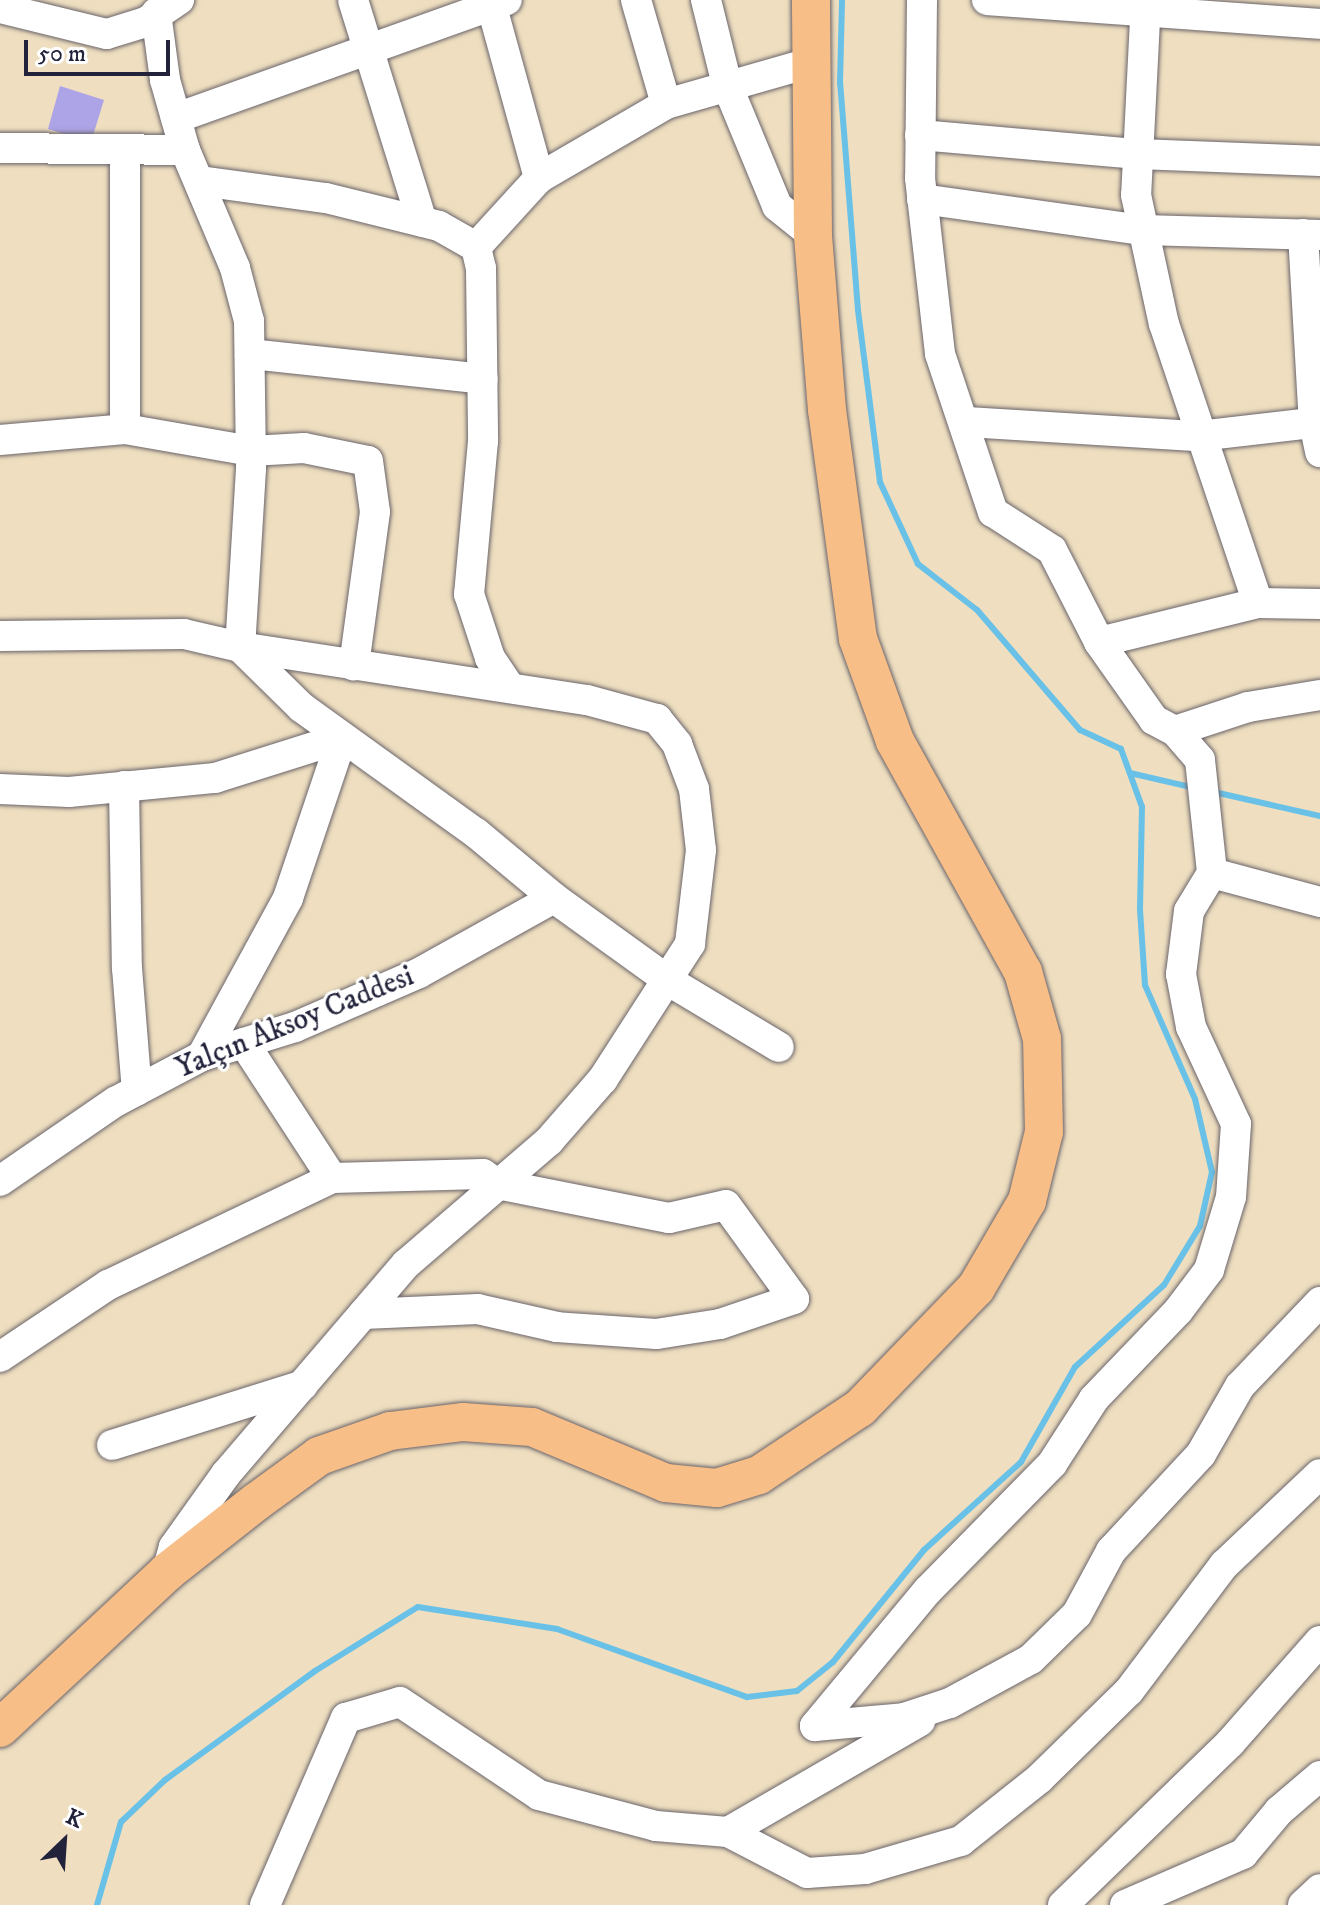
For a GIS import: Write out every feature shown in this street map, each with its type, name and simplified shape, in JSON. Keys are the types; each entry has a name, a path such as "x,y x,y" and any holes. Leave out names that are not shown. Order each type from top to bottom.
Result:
{"main road":[{"path":"0,1728 167,1572 319,1456 390,1431 463,1422 532,1427 666,1483 717,1488 759,1475 860,1408 976,1288 1027,1201 1044,1132 1042,1039 1023,972 895,741 858,639 827,410 813,235 809,63 811,0"}],"street":[{"path":"353,0 364,48 422,222"},
{"path":"636,0 666,104"},
{"path":"706,0 727,85 777,206 813,235"},
{"path":"922,0 922,199 940,354 967,422 993,512 1052,550 1099,642 1154,720 1175,731 1200,760 1212,873 1189,911 1181,974 1191,1027 1236,1124 1231,1197 1209,1270 1178,1311 1094,1399 1052,1464 928,1590 815,1726 904,1718 950,1703"},
{"path":"987,0 1146,7 1320,24"},
{"path":"176,118 496,2 539,178"},
{"path":"0,8 107,34 146,22 168,6"},
{"path":"168,6 176,118 185,150 235,268 249,321 251,451 240,647 301,707 476,833 554,898 669,981 779,1047"},
{"path":"1146,7 1136,195 1164,324 1199,436 1258,603"},
{"path":"476,247 539,178 666,104 809,63"},
{"path":"920,135 1138,154 1320,161"},
{"path":"0,148 185,150"},
{"path":"125,149 125,429"},
{"path":"200,181 326,198 422,222 476,247"},
{"path":"922,199 1143,230 1311,234 1318,433 1199,436 967,422"},
{"path":"476,247 481,268 483,441 469,594 490,658 510,688"},
{"path":"250,354 483,379"},
{"path":"0,440 125,429 251,451 304,448 353,453 368,461 375,512 354,666"},
{"path":"1099,642 1258,603 1320,604"},
{"path":"0,636 184,634 240,647 354,666 628,708 657,719 677,744 694,789 701,850 690,944 669,981 603,1079 549,1141 497,1184 445,1236 406,1264 363,1314 193,1516 174,1547 167,1572"},
{"path":"1175,731 1248,707 1320,695"},
{"path":"0,789 69,792 215,778 342,738"},
{"path":"202,1056 288,898 342,738"},
{"path":"124,786 127,968 137,1091"},
{"path":"1212,873 1320,902"},
{"name":"Yalçın Aksoy Caddesi","path":"0,1181 137,1091 202,1056 295,1027 419,973 554,898"},
{"path":"244,1043 332,1178"},
{"path":"0,1357 108,1285 332,1178 483,1174 497,1184 669,1218 726,1205 794,1299 720,1324 656,1334 557,1327 478,1309 363,1314"},
{"path":"728,1832 1031,1659 1077,1614 1111,1551 1201,1454 1240,1386 1320,1302"},
{"path":"112,1445 303,1385"},
{"path":"265,1905 346,1718 400,1702 539,1795 656,1826 728,1832 807,1873 865,1869 961,1841 1039,1779 1129,1691 1224,1565 1320,1474"},
{"path":"1063,1905 1230,1743 1320,1641"},
{"path":"1125,1905 1243,1854 1279,1811 1320,1776"},
{"path":"1303,1905 1320,1889"}],"building":[{"path":"60,86 104,100 91,142 48,129"}],"waterway":[{"path":"97,1905 121,1822 165,1780 315,1671 418,1607 557,1629 747,1697 797,1691 833,1662 924,1550 1021,1462 1075,1367 1164,1285 1200,1226 1212,1172 1195,1099 1145,985 1140,910 1142,807 1121,749 1080,730 977,610 918,564 880,482 858,310 840,83 842,0"},
{"path":"1130,773 1195,788"},
{"path":"1214,792 1320,816"}]}
